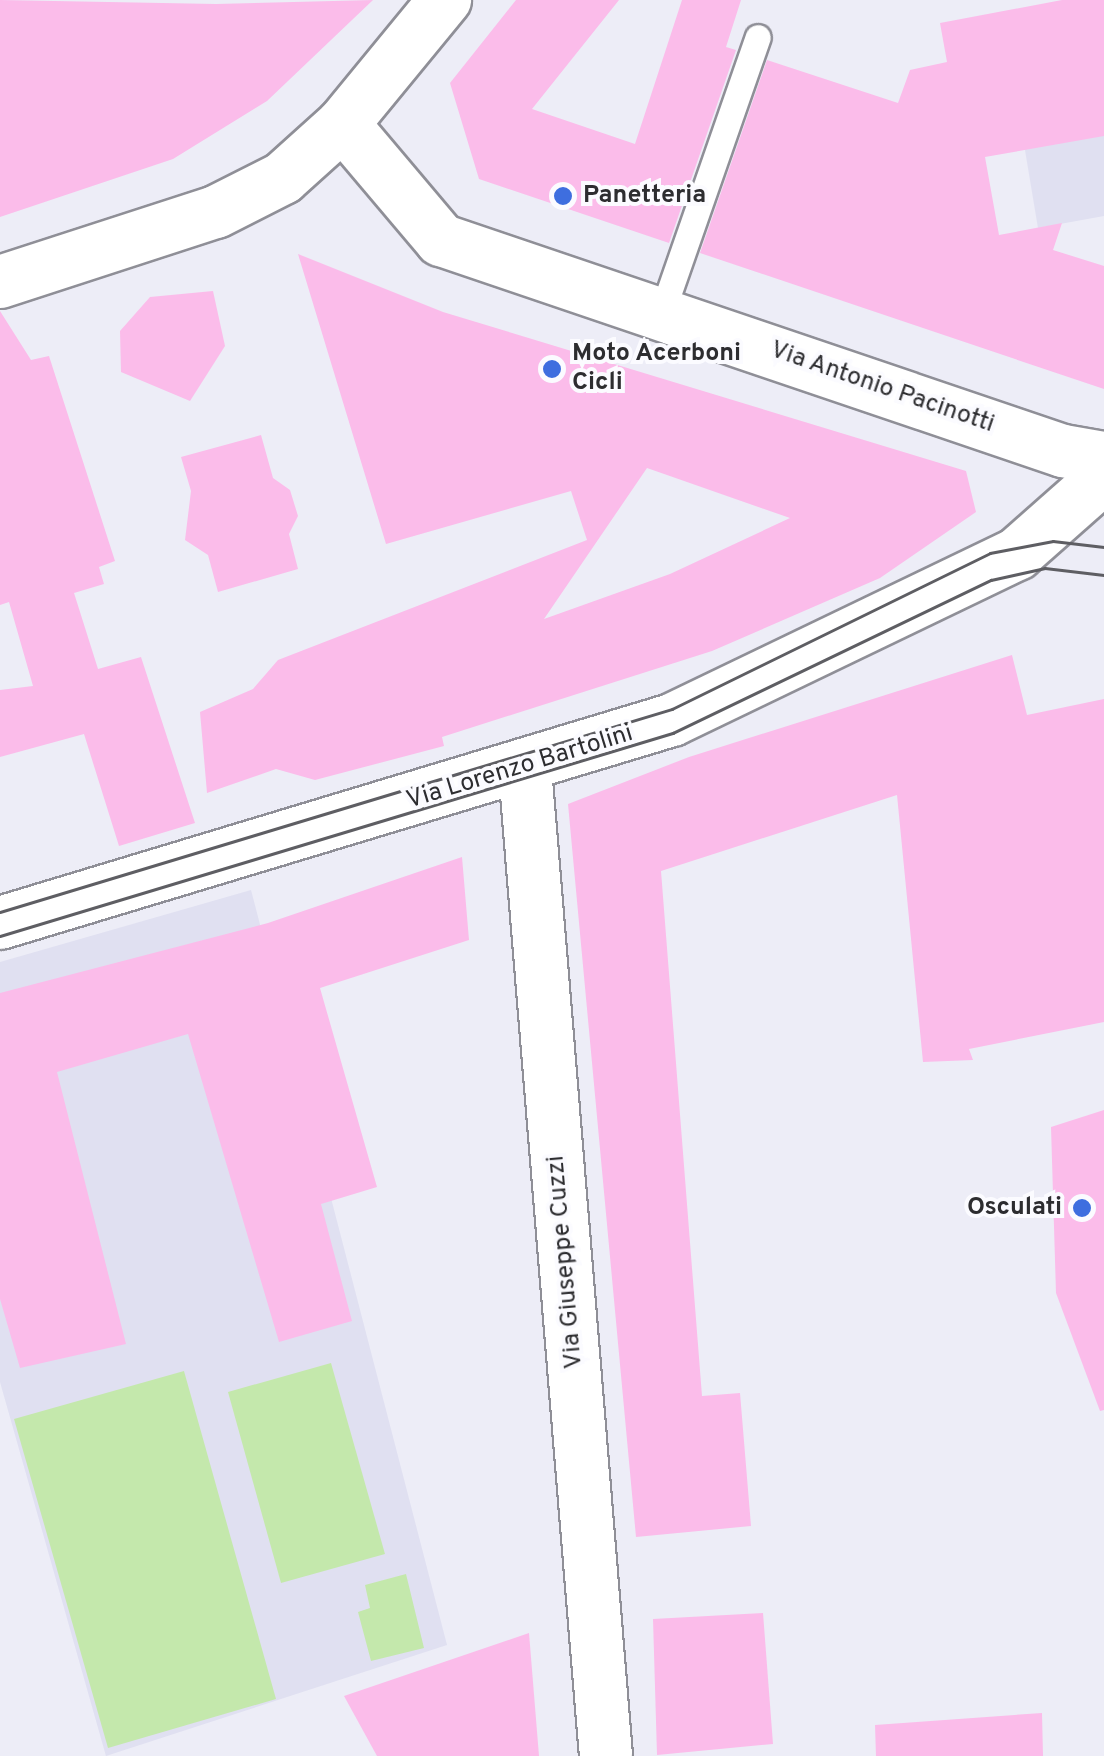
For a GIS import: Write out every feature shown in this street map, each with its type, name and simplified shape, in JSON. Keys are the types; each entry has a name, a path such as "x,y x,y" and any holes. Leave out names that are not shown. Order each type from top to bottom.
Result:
{"street":[{"path":"0,282 216,212 284,178 343,124 445,0"},
{"name":"Via Antonio Pacinotti","path":"343,124 441,240 1063,451 1104,458"},
{"name":"Via Lorenzo Bartolini","path":"0,923 525,769 725,698 1017,554 1104,477"},
{"name":"Via Giuseppe Cuzzi","path":"525,769 606,1756"}],"lane":[{"path":"662,312 758,38"}],"shaded area":[{"path":"1104,0 1104,216 1038,228 1002,12"},
{"path":"251,890 447,1645 106,1756 0,1382 0,962"}],"green space":[{"path":"331,1363 385,1554 281,1583 228,1392"},
{"path":"184,1371 276,1699 108,1748 14,1419"},
{"path":"406,1574 424,1648 371,1661 358,1612 370,1608 365,1585"}],"building":[{"path":"0,0 216,4 373,0 267,101 173,159 0,217"},
{"path":"516,0 619,0 532,109 635,144 682,0 741,0 726,47 736,50 669,243 479,179 450,83"},
{"path":"1062,0 1104,0 1104,136 985,157 999,235 1062,223 1053,250 1104,266 1104,389 700,253 767,60 898,103 910,70 947,62 940,23"},
{"path":"298,254 443,312 966,471 976,512 880,578 712,651 442,737 444,746 315,780 276,769 207,793 200,712 253,689 278,660 587,540 571,491 386,544","holes":["647,468 790,518 670,574 544,619"]},
{"path":"213,291 225,346 190,401 121,372 120,331 150,297"},
{"path":"0,311 31,360 49,356 115,561 99,567 104,584 74,593 98,669 141,657 195,823 119,846 84,734 0,757 0,690 33,686 9,602 0,605"},
{"path":"261,435 273,478 290,490 298,516 289,534 298,569 218,592 208,555 185,540 191,491 181,457"},
{"path":"1012,655 1027,715 1104,699 1104,1022 969,1049 973,1060 923,1062 897,795 661,871 702,1396 740,1393 751,1526 636,1537 568,804 689,757"},
{"path":"462,857 469,940 320,988 377,1187 321,1204 352,1321 279,1342 188,1034 57,1072 126,1344 20,1368 0,1299 0,993 268,923"},
{"path":"1104,1110 1104,1410 1100,1411 1056,1293 1051,1127"},
{"path":"763,1613 773,1744 657,1755 653,1619"},
{"path":"529,1633 539,1756 377,1756 344,1696"},
{"path":"1042,1713 1043,1756 876,1756 875,1725"}],"tram line":[{"path":"0,912 672,709 990,553 1053,541 1104,547"},
{"path":"0,936 673,733 991,580 1045,568 1104,575"}],"place":[{"name":"Panetteria","path":"563,196"},
{"name":"Moto Acerboni Cicli","path":"552,369"},
{"name":"Osculati","path":"1082,1208"}]}
